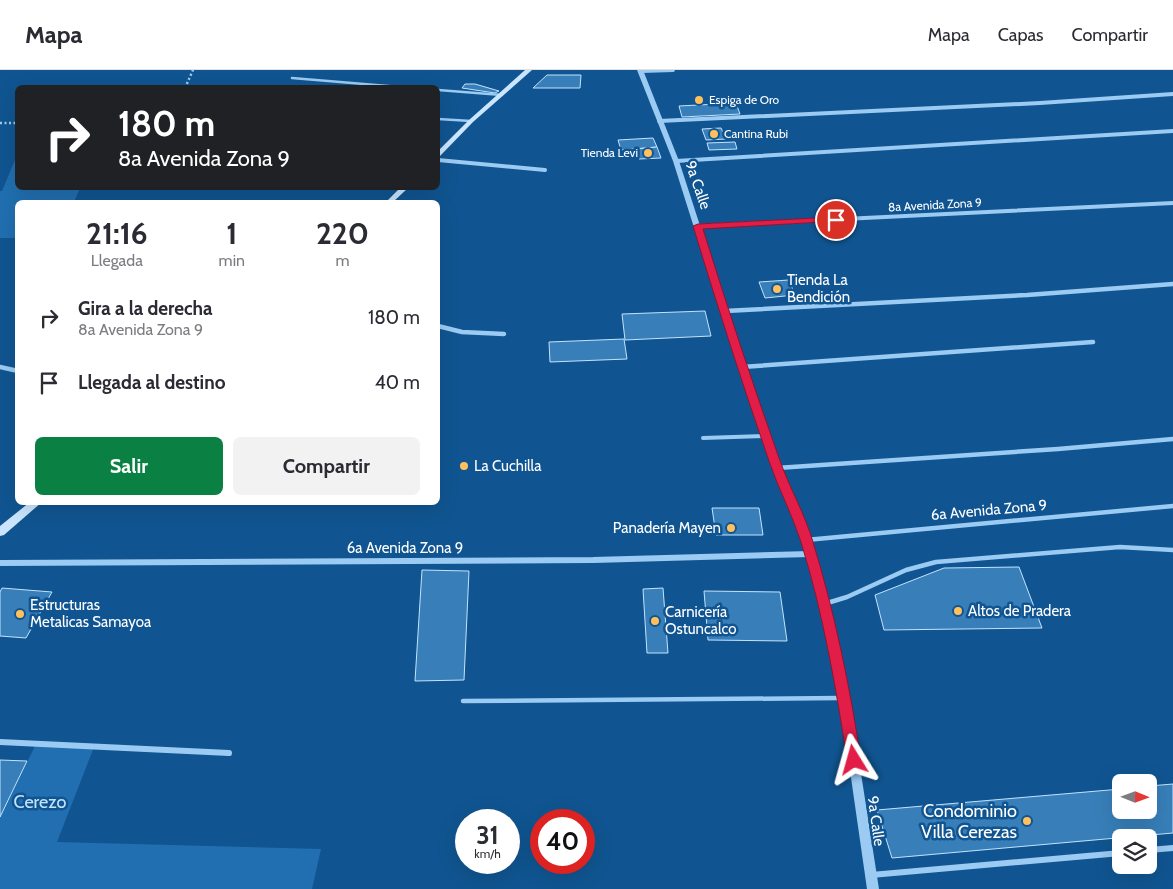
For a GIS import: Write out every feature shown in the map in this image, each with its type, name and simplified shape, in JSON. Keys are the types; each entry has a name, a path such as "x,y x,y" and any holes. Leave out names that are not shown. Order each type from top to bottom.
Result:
{"main road":[{"path":"440,153 471,121 529,70"},
{"path":"391,200 402,190"},
{"path":"0,532 5,522 32,505"}],"street":[{"path":"641,71 673,70"},
{"name":"9a Calle","path":"641,71 676,161 742,367 777,468 810,554 824,604 843,698 873,889"},
{"path":"659,121 1040,103 1173,94"},
{"path":"676,161 1173,131"},
{"path":"440,160 545,170"},
{"name":"8a Avenida Zona 9","path":"698,226 1173,203"},
{"path":"724,311 1027,295 1173,284"},
{"path":"440,326 462,332 504,334"},
{"path":"742,367 1093,342"},
{"path":"0,367 15,370"},
{"path":"703,438 766,436"},
{"path":"777,468 1058,449 1173,439"},
{"name":"6a Avenida Zona 9","path":"806,540 1173,506"},
{"name":"6a Avenida Zona 9","path":"0,563 593,560 810,554"},
{"path":"0,742 228,753"},
{"path":"1157,849 1173,848"},
{"path":"870,875 1112,854"}],"lane":[{"path":"292,78 376,85"},
{"path":"440,90 502,95"},
{"path":"440,118 471,121"},
{"path":"824,604 847,597 906,570 936,562 1120,547 1173,550"},
{"path":"463,701 843,698"}],"path":[{"path":"186,85 193,70"},
{"path":"0,123 15,123"}],"green space":[{"path":"15,160 15,190 79,190 75,200 15,200 15,238 0,238 0,191 2,191"},
{"name":"Cerezo","path":"36,744 94,747 57,842 321,849 312,889 0,889 0,817"}],"building":[{"path":"547,75 581,75 580,88 533,88"},
{"path":"465,84 475,84 499,91 495,93 462,88"},
{"path":"736,103 740,114 682,117 679,106"},
{"name":"Cantina Rubi","path":"721,128 726,139 706,140 702,129"},
{"path":"653,138 657,147 621,150 618,140"},
{"path":"735,142 737,149 709,150 707,143"},
{"name":"Tienda Levi","path":"657,147 661,158 639,159 636,149"},
{"name":"Tienda La Bendición","path":"789,280 795,295 765,298 759,282"},
{"path":"705,311 711,336 625,340 622,314"},
{"path":"624,339 627,359 550,362 549,342"},
{"path":"712,508 759,508 763,535 716,535"},
{"name":"Altos de Pradera","path":"1019,567 1042,628 884,630 875,595 944,568"},
{"path":"422,570 469,571 464,680 415,681"},
{"name":"Estructuras Metalicas Samayoa","path":"2,588 52,592 26,638 0,636 0,592"},
{"name":"Carnicería Ostuncalco","path":"663,588 668,653 647,653 643,589"},
{"path":"704,591 780,592 787,641 708,640"},
{"path":"0,760 27,761 0,817"},
{"name":"Condominio Villa Cerezas","path":"1173,784 1173,833 1157,834 1157,829 1112,829 1112,838 892,858 877,810 1112,790 1112,819 1158,819 1158,785"}],"place":[{"name":"Espiga de Oro","path":"699,100"},
{"name":"Cantina Rubi","path":"714,134"},
{"name":"Tienda Levi","path":"648,153"},
{"name":"Tienda La Bendición","path":"777,289"},
{"name":"La Cuchilla","path":"464,466"},
{"name":"Panadería Mayen","path":"731,528"},
{"name":"Altos de Pradera","path":"958,611"},
{"name":"Estructuras Metalicas Samayoa","path":"20,614"},
{"name":"Carnicería Ostuncalco","path":"655,621"},
{"name":"Condominio Villa Cerezas","path":"1027,821"}],"route":[{"path":"836,220 698,226 742,367 777,468 806,540 824,604 854,760"}]}
